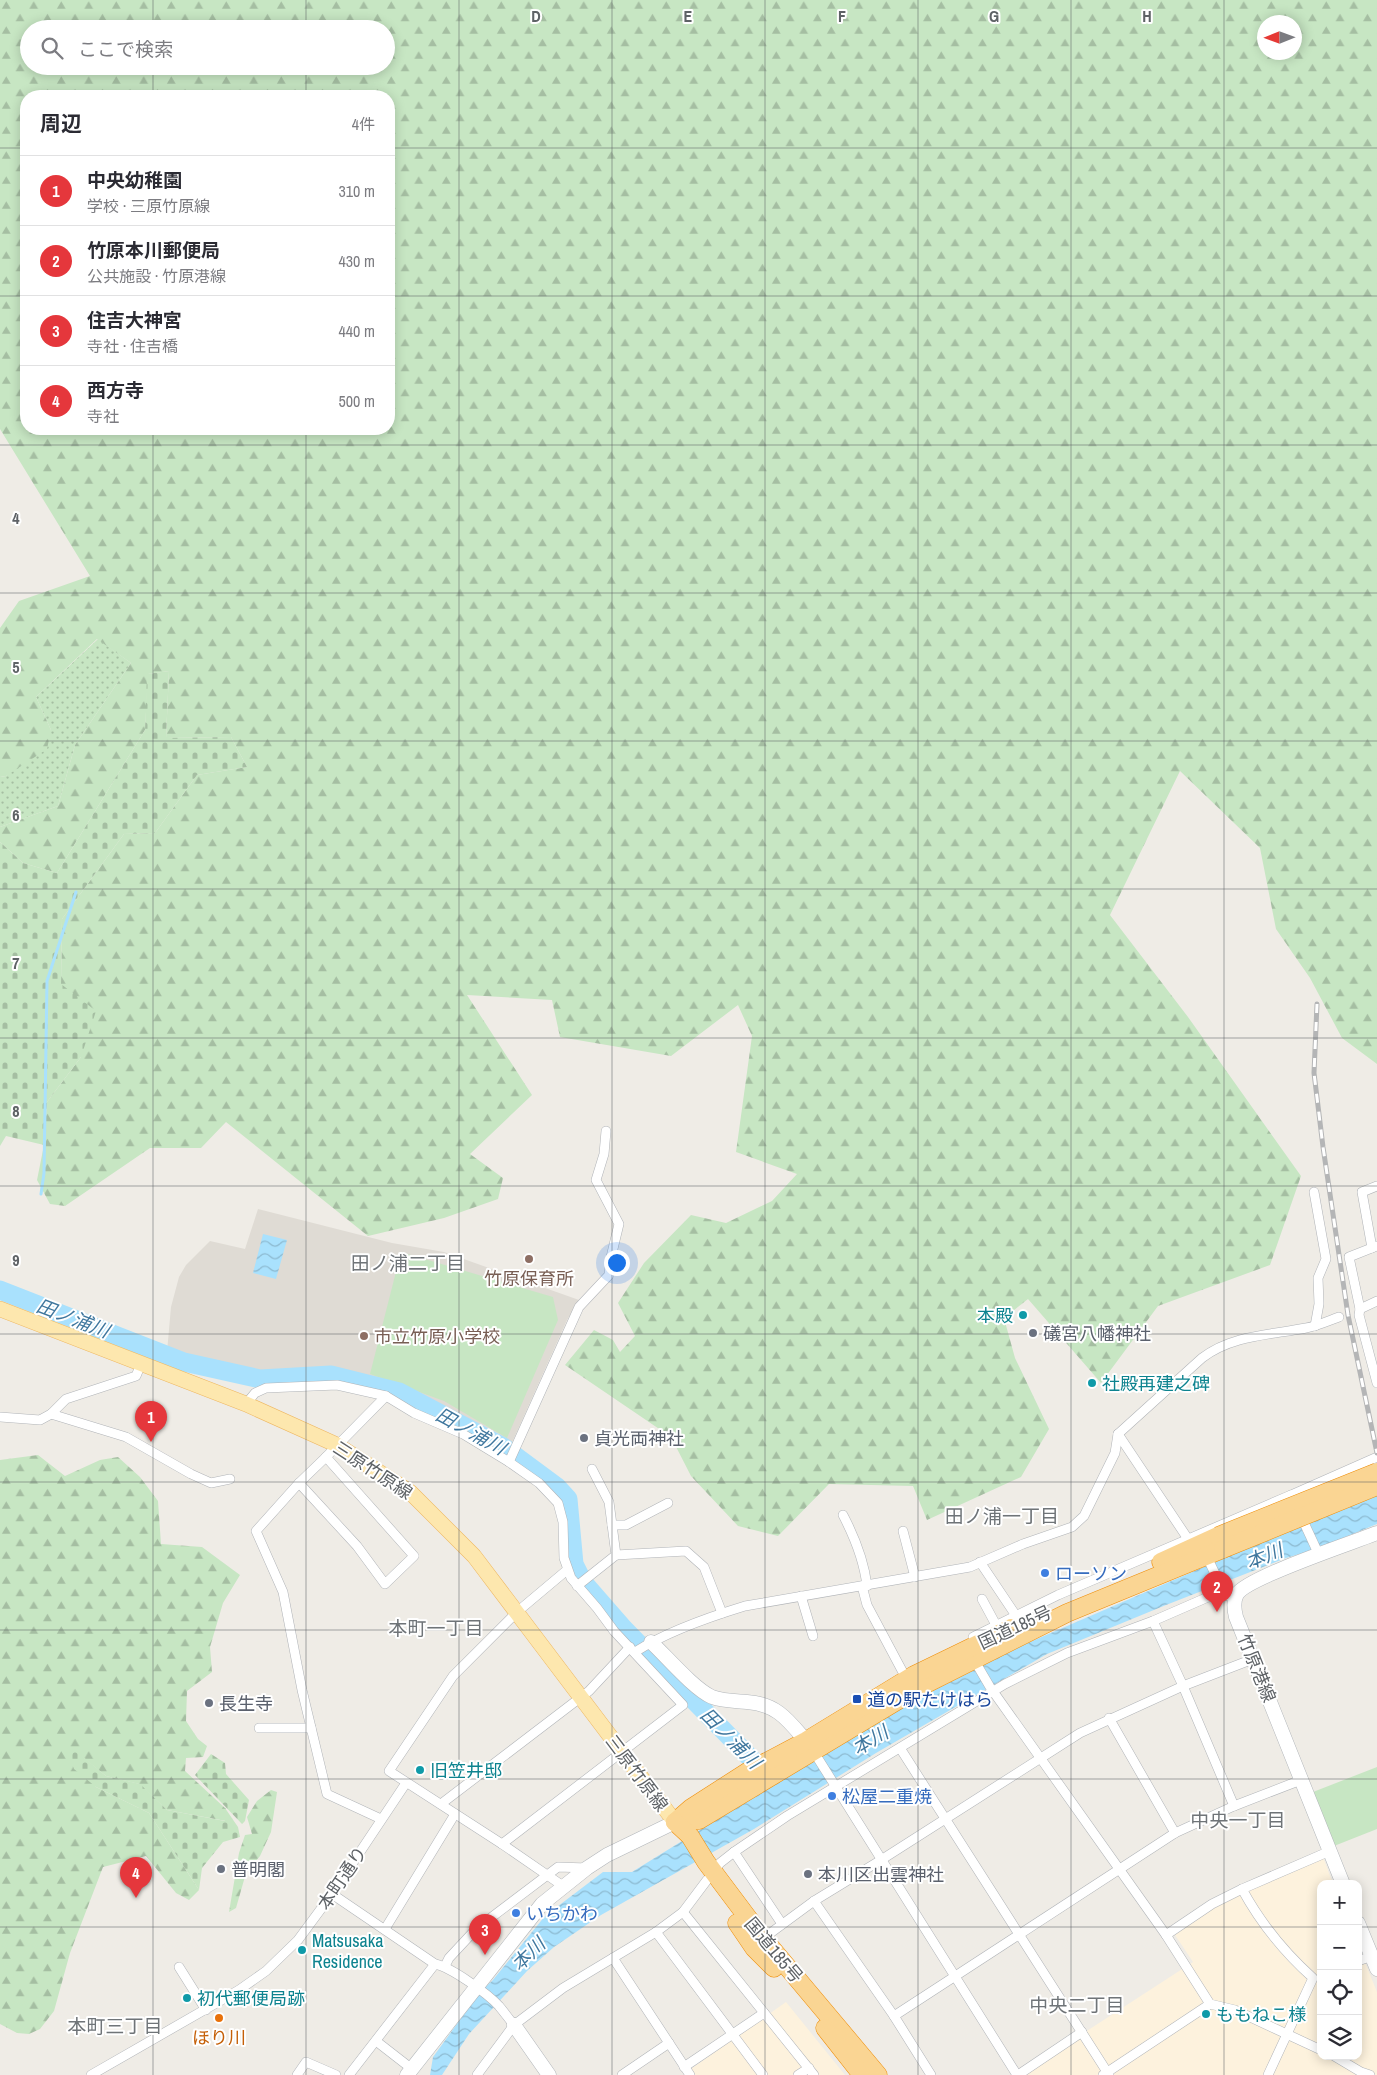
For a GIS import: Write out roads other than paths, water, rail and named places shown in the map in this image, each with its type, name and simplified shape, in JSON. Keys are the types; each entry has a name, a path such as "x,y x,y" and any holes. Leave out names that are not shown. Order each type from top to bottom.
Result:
{"highway":[{"name":"国道185号","path":"1021,1624 1066,1613 1377,1472"},
{"name":"国道185号","path":"862,2075 759,1943 706,1870 675,1822 691,1808 773,1766 812,1750 920,1687 1021,1624 1191,1543 1220,1543 1377,1486"},
{"name":"国道185号","path":"812,1750 907,1680 973,1653"},
{"name":"国道185号","path":"759,1943 878,2075"}],"main road":[{"name":"三原竹原線","path":"0,1309 246,1404 337,1445 410,1492 474,1556 675,1822"}],"street":[{"path":"511,1456 579,1307 609,1275 611,1257 619,1224 596,1180 604,1154 606,1131"},
{"path":"1377,1186 1362,1192 1375,1247 1349,1257 1360,1309 1359,1316 1377,1383"},
{"path":"1314,1192 1326,1260 1318,1278 1319,1304 1316,1326"},
{"path":"1360,1309 1377,1301"},
{"path":"441,1804 589,1691 634,1650 649,1643 722,1613 745,1606 970,1568 1023,1544 1072,1527 1084,1516 1115,1453 1118,1434 1202,1358 1216,1348 1238,1339 1316,1326 1339,1317"},
{"path":"0,1417 40,1420 51,1414 66,1399 136,1376 140,1364"},
{"path":"246,1404 255,1393 266,1388 337,1385 386,1396 414,1413 511,1456 558,1503 563,1522 564,1558 567,1570 577,1586 614,1631 684,1705 502,1844"},
{"path":"381,1819 327,1794 311,1728 283,1592 256,1531 299,1483 386,1396"},
{"path":"51,1414 126,1437 190,1474 211,1483 230,1479"},
{"path":"1118,1434 1191,1543 1292,1498 1377,1457"},
{"path":"299,1483 357,1546 385,1584 414,1556 326,1457"},
{"path":"592,1469 609,1502 616,1555"},
{"path":"1292,1498 1318,1552"},
{"path":"612,1526 626,1525 668,1503"},
{"path":"843,1516 856,1539 865,1568 864,1586 867,1605 907,1680"},
{"path":"903,1531 915,1577"},
{"path":"478,2075 514,2025 563,1988 656,1932 683,1912 706,1870 720,1863 833,1784 900,1748 992,1689 1067,1653 1153,1621 1215,1594 1228,1593 1246,1586 1318,1552 1377,1533"},
{"path":"577,1586 616,1555 686,1551 704,1567 722,1613"},
{"path":"1209,1561 1228,1593"},
{"path":"980,1562 1021,1624"},
{"path":"564,1886 389,1771 453,1676 517,1612 567,1570"},
{"name":"竹原港線","path":"1228,1593 1341,1880"},
{"path":"801,1596 813,1636"},
{"path":"982,1600 996,1625"},
{"path":"1153,1621 1234,1806"},
{"path":"1021,1624 996,1625 973,1653 992,1689 1166,1935 1210,2004 1235,2010 1317,2048"},
{"path":"649,1643 711,1696 721,1700 767,1705 782,1713 812,1750 1018,2075 1082,2032"},
{"path":"759,1943 814,1901 1080,1733 1109,1718 1183,1686 1253,1659"},
{"path":"1109,1718 1175,1833"},
{"path":"259,1728 311,1728"},
{"path":"900,1748 1082,2032 1106,2074 1210,2004"},
{"path":"894,2016 1175,1833 1234,1806 1301,1780"},
{"name":"本町通り","path":"91,2075 206,2010 266,1971 298,1940 332,1894 406,1783"},
{"path":"385,1929 455,1814"},
{"path":"376,2041 410,2072 479,1989 533,1913 564,1886 607,1855 675,1822"},
{"path":"1166,1935 1212,1904 1242,1888 1330,1851"},
{"path":"734,1852 782,1924"},
{"path":"445,1966 449,1958 476,1929 558,1867 587,1868"},
{"path":"1242,1888 1259,1918 1296,1963 1317,1976 1268,2075"},
{"path":"332,1894 435,1964 445,1966 479,1989 499,2006 549,2075"},
{"path":"814,1901 894,2016 931,2075"},
{"path":"683,1912 811,2072 798,2075"},
{"path":"1359,1925 1374,1963"},
{"path":"656,1932 763,2075"},
{"path":"613,1958 687,2071 733,2034 764,2013"},
{"path":"349,2075 435,1964"},
{"path":"179,1967 206,2010"},
{"path":"622,2075 669,2043"},
{"path":"1340,2060 1360,2072 1370,2075"},
{"path":"297,2075 306,2062 336,2075"}],"water":[{"path":"263,1234 287,1240 276,1279 253,1273"},
{"name":"本川","path":"1377,1464 1377,1524 1166,1605 1047,1654 876,1753 754,1829 601,1915 554,1947 527,1971 469,2034 442,2075 430,2075 433,2057 481,1991 492,1981 545,1916 603,1872 632,1872 884,1716 1023,1645 1227,1557"}],"waterway":[{"path":"41,1194 44,1173 47,981 76,892"},
{"name":"田ノ浦川","path":"0,1290 184,1362 260,1379 331,1375 399,1392 503,1447 557,1487 568,1499 574,1564 583,1582 624,1629 769,1777"}],"railway":[{"path":"1317,1004 1314,1073 1323,1147 1348,1315 1377,1453"}],"place":[{"name":"竹原保育所","path":"529,1259"},
{"name":"本殿","path":"1023,1315"},
{"name":"礒宮八幡神社","path":"1033,1333"},
{"name":"市立竹原小学校","path":"364,1336"},
{"name":"社殿再建之碑","path":"1092,1383"},
{"name":"貞光両神社","path":"584,1438"},
{"name":"中央幼稚園","path":"151,1442"},
{"name":"ローソン","path":"1045,1573"},
{"name":"竹原本川郵便局","path":"1217,1612"},
{"name":"道の駅たけはら","path":"857,1699"},
{"name":"長生寺","path":"209,1703"},
{"name":"旧笠井邸","path":"420,1770"},
{"name":"松屋二重焼","path":"832,1796"},
{"name":"普明閣","path":"221,1869"},
{"name":"本川区出雲神社","path":"808,1874"},
{"name":"西方寺","path":"136,1898"},
{"name":"いちかわ","path":"516,1913"},
{"name":"Matsusaka Residence","path":"302,1950"},
{"name":"住吉大神宮","path":"485,1955"},
{"name":"初代郵便局跡","path":"187,1998"},
{"name":"ももねこ様","path":"1206,2014"},
{"name":"ほり川","path":"219,2018"}],"district":[{"name":"田ノ浦二丁目","path":"408,1263"},
{"name":"田ノ浦一丁目","path":"1002,1516"},
{"name":"本町一丁目","path":"436,1628"},
{"name":"中央一丁目","path":"1238,1820"},
{"name":"中央二丁目","path":"1077,2005"},
{"name":"本町三丁目","path":"115,2026"}]}
